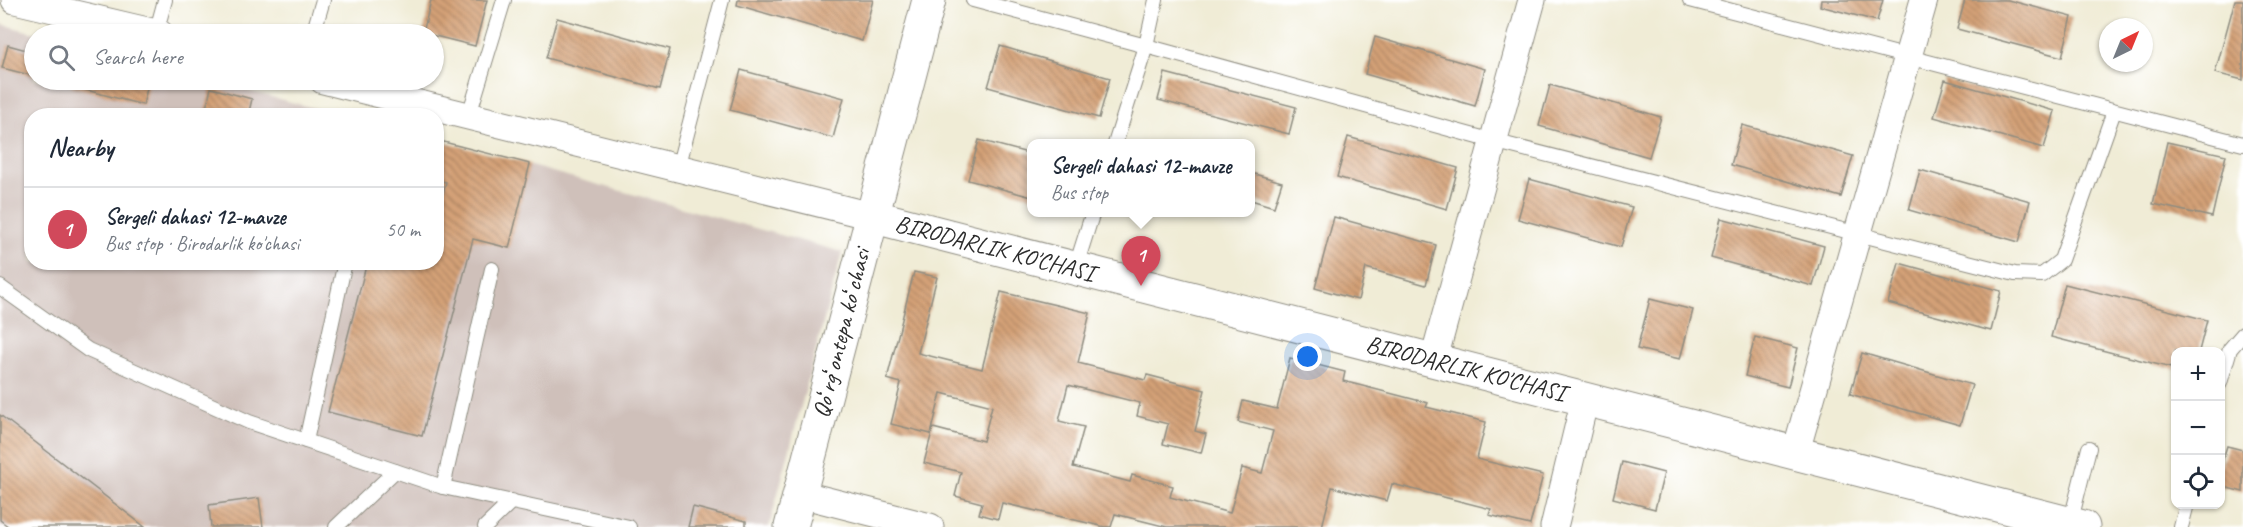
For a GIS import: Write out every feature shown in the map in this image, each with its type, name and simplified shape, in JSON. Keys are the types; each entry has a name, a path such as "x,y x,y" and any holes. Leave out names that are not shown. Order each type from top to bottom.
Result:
{"street":[{"path":"15,0 116,24"},
{"name":"Qoʻrgʻontepa koʻchasi","path":"792,527 929,0"},
{"path":"1433,362 1532,0"},
{"path":"1796,451 1924,0"},
{"name":"BIRODARLIK KO'CHASI","path":"365,90 440,108"},
{"name":"BIRODARLIK KO'CHASI","path":"444,109 871,216 1433,362 1796,451 2077,525"},
{"path":"1554,527 1585,399"},
{"path":"800,494 930,527"}],"lane":[{"path":"160,24 165,0"},
{"path":"316,24 323,0"},
{"path":"469,115 504,0"},
{"path":"678,168 722,0"},
{"path":"973,0 1493,141 2015,274 2043,275 2061,260 2114,111"},
{"path":"1117,139 1146,46 1156,0"},
{"path":"1690,0 2243,144"},
{"path":"1075,269 1092,217"},
{"path":"443,487 492,269"},
{"path":"306,441 343,270"},
{"path":"0,287 88,350 249,422 443,487 629,527"},
{"path":"2225,366 2230,349 2243,334"},
{"path":"2077,525 2089,448"},
{"path":"336,527 395,471"},
{"path":"485,527 512,501"},
{"path":"2181,527 2186,509"}],"shaded area":[{"path":"0,24 24,30 24,90 244,90 313,108 24,108 24,270 444,270 444,142 842,252 769,527 0,527"}],"building":[{"path":"431,0 487,0 475,46 444,38 444,24 425,24"},
{"path":"738,0 873,0 862,41 737,5"},
{"path":"1821,0 1883,0 1877,21 1820,6"},
{"path":"1965,0 2008,0 2072,17 2062,57 1957,29"},
{"path":"2235,0 2243,0 2243,80 2215,73"},
{"path":"557,18 670,49 660,89 546,58"},
{"path":"1375,37 1485,69 1475,106 1365,74"},
{"path":"8,45 24,49 24,74 2,68"},
{"path":"1000,46 1110,78 1099,118 988,87"},
{"path":"741,70 844,98 833,138 730,110"},
{"path":"1165,73 1296,107 1289,134 1158,100"},
{"path":"1945,80 2055,111 2044,148 1934,117"},
{"path":"1550,85 1661,117 1649,157 1539,126"},
{"path":"86,90 147,90 143,105"},
{"path":"210,90 252,99 250,108 206,108"},
{"path":"1742,125 1853,156 1841,197 1731,165"},
{"path":"1348,137 1458,168 1447,209 1337,177"},
{"path":"979,140 1027,153 1027,196 968,180"},
{"path":"444,142 530,164 509,248 473,239 422,436 328,412 365,270 444,270 444,189 446,182 444,182"},
{"path":"2167,142 2226,155 2212,217 2153,204"},
{"path":"1920,170 2030,201 2019,242 1909,210"},
{"path":"1255,174 1282,182 1274,207 1255,201"},
{"path":"1529,179 1632,207 1621,247 1518,219"},
{"path":"1334,217 1436,245 1426,285 1366,268 1358,300 1315,288"},
{"path":"1721,218 1824,246 1813,286 1711,258"},
{"path":"1899,263 2001,291 1991,331 1888,303"},
{"path":"914,272 937,277 918,353 982,369 1001,292 1090,313 1078,363 1145,380 1147,375 1205,390 1195,431 1206,434 1201,453 1163,444 1168,424 1137,416 1140,403 1068,385 1059,421 1084,427 1073,467 1130,482 1132,475 1173,486 1170,497 1230,513 1242,468 1262,473 1273,431 1238,422 1243,401 1277,409 1290,358 1345,372 1343,381 1428,403 1426,407 1486,422 1477,459 1543,475 1530,525 1489,515 1491,509 1392,484 1387,501 1332,487 1322,527 1167,527 1115,514 1111,527 1105,527 1002,503 998,519 979,514 982,503 955,496 961,472 924,463 933,428 983,441 992,406 941,393 931,434 891,424 901,383 887,379"},
{"path":"2065,284 2207,320 2200,347 2171,347 2171,368 2051,337"},
{"path":"1650,299 1693,310 1680,359 1637,349"},
{"path":"1755,337 1798,348 1788,387 1745,376"},
{"path":"1862,353 1972,385 1960,425 1850,394"},
{"path":"0,415 145,527 9,527 0,520"},
{"path":"2227,446 2243,450 2243,492 2225,487"},
{"path":"1622,462 1664,473 1655,509 1613,498"},
{"path":"259,498 263,527 211,527 209,505"},
{"path":"693,507 746,521 746,527 688,527"}],"place":[{"name":"Sergeli dahasi 12-mavze","path":"1141,286"}]}
